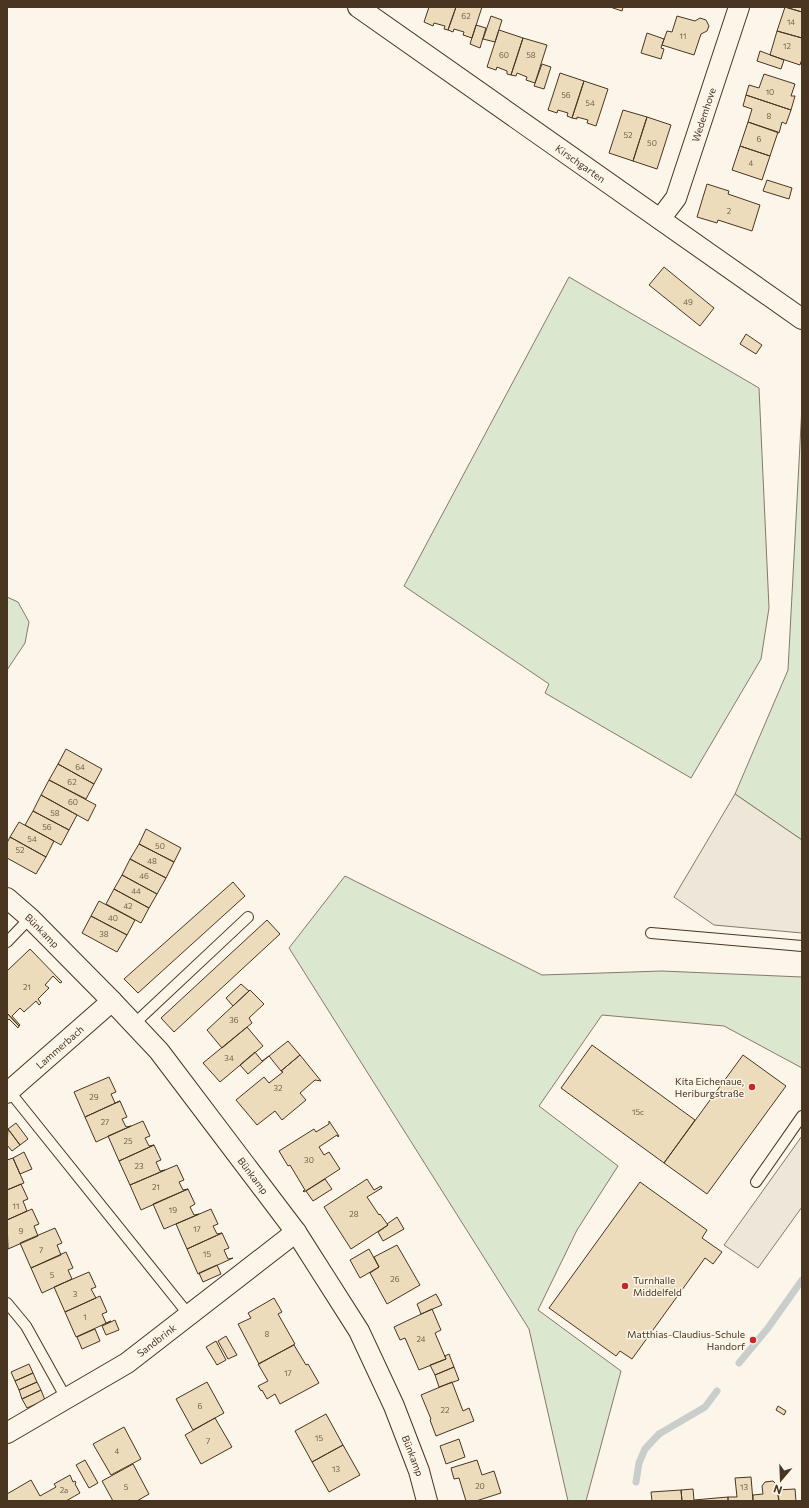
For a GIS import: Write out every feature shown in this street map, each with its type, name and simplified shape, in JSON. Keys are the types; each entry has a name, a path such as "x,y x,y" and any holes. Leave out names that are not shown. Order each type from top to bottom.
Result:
{"street":[{"name":"Kirschgarten","path":"358,7 802,319"},
{"name":"Wedemhove","path":"660,219 676,198 739,7"},
{"name":"Bünkamp","path":"7,898 30,918 159,1051 296,1232 359,1331 394,1406 419,1471 427,1501"},
{"name":"Lammerbach","path":"8,1093 112,1001"},
{"name":"Sandbrink","path":"7,1433 127,1363 296,1232"}],"lane":[{"path":"134,1024 248,916"},
{"path":"7,942 30,918"},
{"path":"651,933 802,946"},
{"path":"8,1093 189,1315"},
{"path":"756,1182 802,1116"},
{"path":"7,1303 26,1326 66,1398"}],"green space":[{"path":"569,277 759,388 769,608 761,659 691,778 545,693 549,684 404,586"},
{"path":"802,406 802,840 735,794 788,670"},
{"path":"7,597 18,602 29,622 25,643 7,670"},
{"path":"345,876 542,975 662,971 802,977 802,1068 724,1026 602,1015 539,1106 618,1166 577,1230 538,1310 621,1371 586,1501 568,1501 529,1329 289,948"}],"shaded area":[{"path":"735,794 802,840 802,933 714,925 674,897"},
{"path":"802,1136 802,1207 758,1268 724,1245"}],"building":[{"path":"429,7 456,7 448,30 444,29 445,26 434,23 433,26 424,22"},
{"path":"456,7 482,7 472,38 463,35 464,32 454,29 453,32 448,30"},
{"path":"610,7 623,7 622,11"},
{"path":"785,7 802,12 802,38 777,31"},
{"path":"785,7 802,7 802,12"},
{"path":"491,16 502,20 495,42 483,39"},
{"path":"677,16 695,21 700,18 706,20 709,26 707,31 701,34 694,55 662,45 667,31 672,32"},
{"path":"476,25 486,28 480,48 470,44"},
{"path":"499,30 523,38 511,75 507,74 507,71 497,67 496,70 487,67"},
{"path":"777,31 802,38 802,59 800,65 770,55"},
{"path":"647,33 664,39 661,48 664,49 661,59 641,53"},
{"path":"523,38 547,45 535,83 526,80 527,77 517,73 516,76 511,75"},
{"path":"760,51 784,60 781,69 757,61"},
{"path":"542,64 551,67 544,89 534,86"},
{"path":"560,73 584,81 572,118 567,116 568,113 558,110 557,113 548,110"},
{"path":"764,74 795,84 791,96 795,96 791,110 746,95 749,85 759,88"},
{"path":"584,81 608,89 596,126 587,123 588,120 577,117 577,119 572,118"},
{"path":"746,95 791,110 786,124 782,122 779,133 748,122 752,109 743,106"},
{"path":"623,110 647,117 633,161 609,153"},
{"path":"647,117 671,125 657,169 633,161"},
{"path":"748,122 778,132 770,156 740,146"},
{"path":"740,146 770,156 762,180 732,170"},
{"path":"767,180 792,188 789,199 763,191"},
{"path":"707,184 729,191 728,194 760,205 752,231 718,220 717,223 697,217"},
{"path":"664,267 714,308 700,326 649,285"},
{"path":"746,334 762,345 756,354 740,344"},
{"path":"66,749 102,769 94,784 58,764"},
{"path":"58,764 94,784 86,799 49,780"},
{"path":"49,780 96,805 88,821 41,795"},
{"path":"41,795 77,815 69,830 33,811"},
{"path":"33,811 69,830 61,845 25,825"},
{"path":"19,822 54,841 46,857 10,837"},
{"path":"146,829 181,848 174,862 139,844"},
{"path":"10,837 46,857 36,874 7,858 7,843"},
{"path":"139,844 174,862 166,878 130,859"},
{"path":"130,859 166,878 157,894 122,875"},
{"path":"122,875 157,894 149,908 114,889"},
{"path":"233,882 245,896 138,993 124,979"},
{"path":"114,889 149,908 141,923 106,904"},
{"path":"99,901 135,920 127,935 91,916"},
{"path":"91,916 127,935 117,952 82,933"},
{"path":"267,920 280,934 174,1032 161,1018"},
{"path":"30,949 62,982 60,983 53,976 45,985 49,988 38,999 41,1003 39,1005 36,1001 24,1012 20,1008 12,1016 20,1025 19,1026 7,1013 7,971"},
{"path":"241,984 249,991 233,1006 226,998"},
{"path":"250,990 264,1004 249,1018 252,1023 222,1048 207,1030"},
{"path":"7,1013 19,1026 18,1028 9,1019 7,1021"},
{"path":"247,1027 263,1046 220,1082 203,1063"},
{"path":"288,1041 300,1055 281,1071 269,1056"},
{"path":"592,1045 695,1120 664,1163 561,1088"},
{"path":"255,1052 262,1061 269,1056 248,1074 240,1065"},
{"path":"300,1055 321,1081 315,1080 300,1093 306,1100 282,1120 275,1111 257,1125 236,1100 264,1077 269,1083 283,1072 281,1071"},
{"path":"743,1055 786,1086 707,1194 664,1163"},
{"path":"109,1077 116,1092 111,1094 115,1103 120,1101 85,1117 74,1092"},
{"path":"120,1101 127,1117 122,1119 126,1127 131,1126 96,1142 85,1117"},
{"path":"143,1121 150,1136 145,1138 149,1146 154,1145 119,1161 108,1136"},
{"path":"329,1121 339,1136 338,1137 337,1135 319,1147 324,1155 329,1152 340,1169 304,1192 303,1191 305,1190 290,1165 288,1166 279,1151 314,1129 316,1132 329,1124"},
{"path":"16,1123 28,1139 20,1145 8,1129"},
{"path":"8,1129 20,1145 12,1151 7,1145"},
{"path":"154,1145 161,1160 156,1162 160,1171 165,1170 130,1185 119,1161"},
{"path":"24,1152 32,1169 20,1174 13,1158"},
{"path":"13,1158 24,1183 7,1190 7,1160"},
{"path":"177,1165 184,1180 179,1182 183,1190 188,1189 141,1210 130,1185"},
{"path":"325,1179 332,1189 313,1201 306,1191"},
{"path":"367,1179 374,1190 381,1186 382,1188 367,1197 388,1225 351,1249 324,1207"},
{"name":"Turnhalle Middelfeld","path":"640,1182 707,1230 702,1238 722,1252 713,1264 705,1258 632,1359 620,1351 616,1356 549,1308"},
{"path":"21,1184 28,1199 23,1201 27,1211 7,1220 7,1190"},
{"path":"188,1189 195,1204 190,1207 194,1215 199,1214 164,1229 153,1204"},
{"path":"32,1209 39,1224 34,1226 38,1236 8,1249 7,1220"},
{"path":"211,1209 218,1224 213,1226 217,1234 222,1233 187,1249 176,1224"},
{"path":"397,1217 404,1229 383,1241 378,1232"},
{"path":"55,1228 62,1243 57,1245 61,1255 31,1268 20,1243"},
{"path":"222,1233 229,1248 224,1250 228,1259 233,1258 198,1274 187,1249"},
{"path":"397,1245 420,1285 387,1304 370,1273 379,1267 374,1257"},
{"path":"369,1249 379,1267 360,1278 350,1260"},
{"path":"66,1252 73,1268 68,1270 72,1279 42,1293 31,1268"},
{"path":"217,1265 221,1274 203,1282 199,1273"},
{"path":"89,1272 96,1287 91,1289 96,1298 65,1312 54,1287"},
{"path":"436,1294 442,1305 421,1314 417,1304"},
{"path":"100,1296 107,1312 102,1314 106,1323 111,1321 76,1337 65,1312"},
{"path":"274,1298 282,1312 278,1314 295,1344 259,1364 238,1324 251,1318 248,1313"},
{"path":"432,1309 441,1330 435,1333 446,1359 419,1370 405,1338 400,1340 394,1327"},
{"path":"115,1320 119,1330 106,1335 102,1326"},
{"path":"95,1329 100,1341 82,1349 77,1337"},
{"path":"226,1336 237,1355 228,1359 218,1341"},
{"path":"216,1341 226,1360 217,1365 206,1347"},
{"path":"294,1345 306,1365 308,1364 319,1383 280,1404 275,1394 267,1399 258,1386 268,1381 258,1364"},
{"path":"449,1354 454,1367 435,1375 430,1365 446,1359 445,1356"},
{"path":"29,1364 33,1373 15,1381 11,1372"},
{"path":"454,1367 459,1380 439,1387 435,1375"},
{"path":"33,1373 37,1382 19,1390 15,1381"},
{"path":"37,1382 41,1390 22,1399 19,1390"},
{"path":"207,1382 224,1413 193,1430 176,1399"},
{"path":"452,1382 463,1411 469,1408 474,1421 436,1436 421,1395"},
{"path":"41,1390 45,1400 27,1408 22,1399"},
{"path":"778,1406 786,1411 784,1415 776,1410"},
{"path":"326,1414 343,1445 312,1462 295,1431"},
{"path":"215,1418 232,1447 201,1464 185,1435"},
{"path":"124,1427 141,1459 111,1475 93,1444"},
{"path":"459,1439 465,1457 446,1464 440,1446"},
{"path":"343,1445 360,1475 329,1492 312,1462"},
{"path":"85,1460 98,1483 89,1488 76,1465"},
{"path":"477,1460 482,1475 494,1471 501,1493 476,1501 466,1501 459,1478 454,1479 451,1468"},
{"path":"133,1464 149,1494 137,1501 113,1501 102,1481"},
{"path":"70,1475 73,1482 75,1481 80,1493 66,1501 7,1501 7,1494 31,1480 40,1496 56,1487 54,1484"},
{"path":"751,1477 753,1501 728,1501 728,1497 737,1497 735,1478"},
{"path":"773,1481 777,1485 779,1501 753,1501 753,1495 763,1494 762,1486 765,1482"},
{"path":"693,1489 694,1500 728,1497 728,1501 682,1501 681,1490"},
{"path":"795,1489 796,1501 779,1501 777,1490"},
{"path":"681,1490 682,1501 652,1501 651,1492"}],"waterway":[{"path":"739,1363 768,1328 802,1280"},
{"path":"636,1482 639,1463 645,1449 659,1434 705,1407 717,1391"}],"place":[{"name":"Kita Eichenaue, Heriburgstraße","path":"752,1087"},
{"name":"Turnhalle Middelfeld","path":"625,1286"},
{"name":"Matthias-Claudius-Schule Handorf","path":"753,1340"}]}
